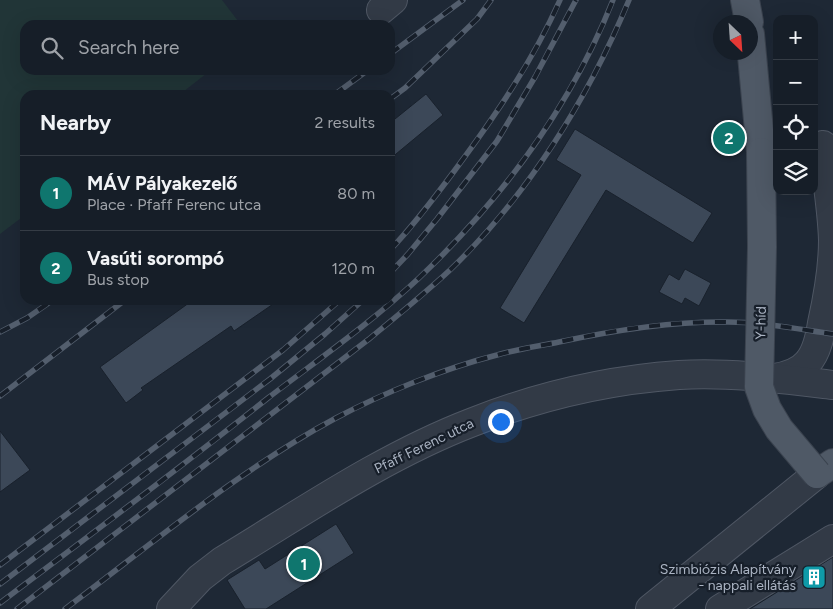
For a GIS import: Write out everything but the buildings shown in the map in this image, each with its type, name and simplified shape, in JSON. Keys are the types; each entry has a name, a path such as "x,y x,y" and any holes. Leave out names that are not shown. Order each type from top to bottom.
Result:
{"main road":[{"path":"745,0 748,15"},
{"name":"Y-híd","path":"752,60 760,152 762,247 759,387 767,409 779,429 825,468"}],"street":[{"path":"774,378 788,376 808,362 814,352 825,308 832,267 832,239 823,145"},
{"name":"Pfaff Ferenc utca","path":"171,609 200,578 222,561 374,470 425,443 471,422 518,405 610,383 680,375 774,378 833,385"},
{"name":"Y-híd","path":"650,609 825,468"},
{"path":"720,609 833,538"}],"green space":[{"path":"0,0 222,0 237,20 20,20 20,75 205,75 185,90 20,90 20,219 0,234"}],"railway":[{"path":"395,50 463,0"},
{"path":"395,95 477,19 491,0"},
{"path":"395,244 432,201 499,109 538,45 560,0"},
{"path":"395,268 437,219 497,141 535,77 576,0"},
{"path":"395,299 419,278 478,217 531,150 555,114 576,77 596,39 613,0"},
{"path":"17,609 369,339 450,270 505,210 553,144 595,73 629,0"},
{"path":"341,90 361,75"},
{"path":"0,332 27,318 46,305"},
{"path":"0,396 118,305"},
{"path":"0,565 283,350 334,305"},
{"path":"0,584 270,379 357,305"},
{"path":"0,603 389,305"},
{"path":"65,609 197,508 265,460 336,418 436,374 477,360 521,349 643,327 685,323 741,322 833,334"}],"place":[{"name":"Vasúti sorompó","path":"729,138"},
{"name":"MÁV Pályakezelő","path":"304,564"},
{"name":"Szimbiózis Alapítvány - nappali ellátás","path":"814,577"}]}
